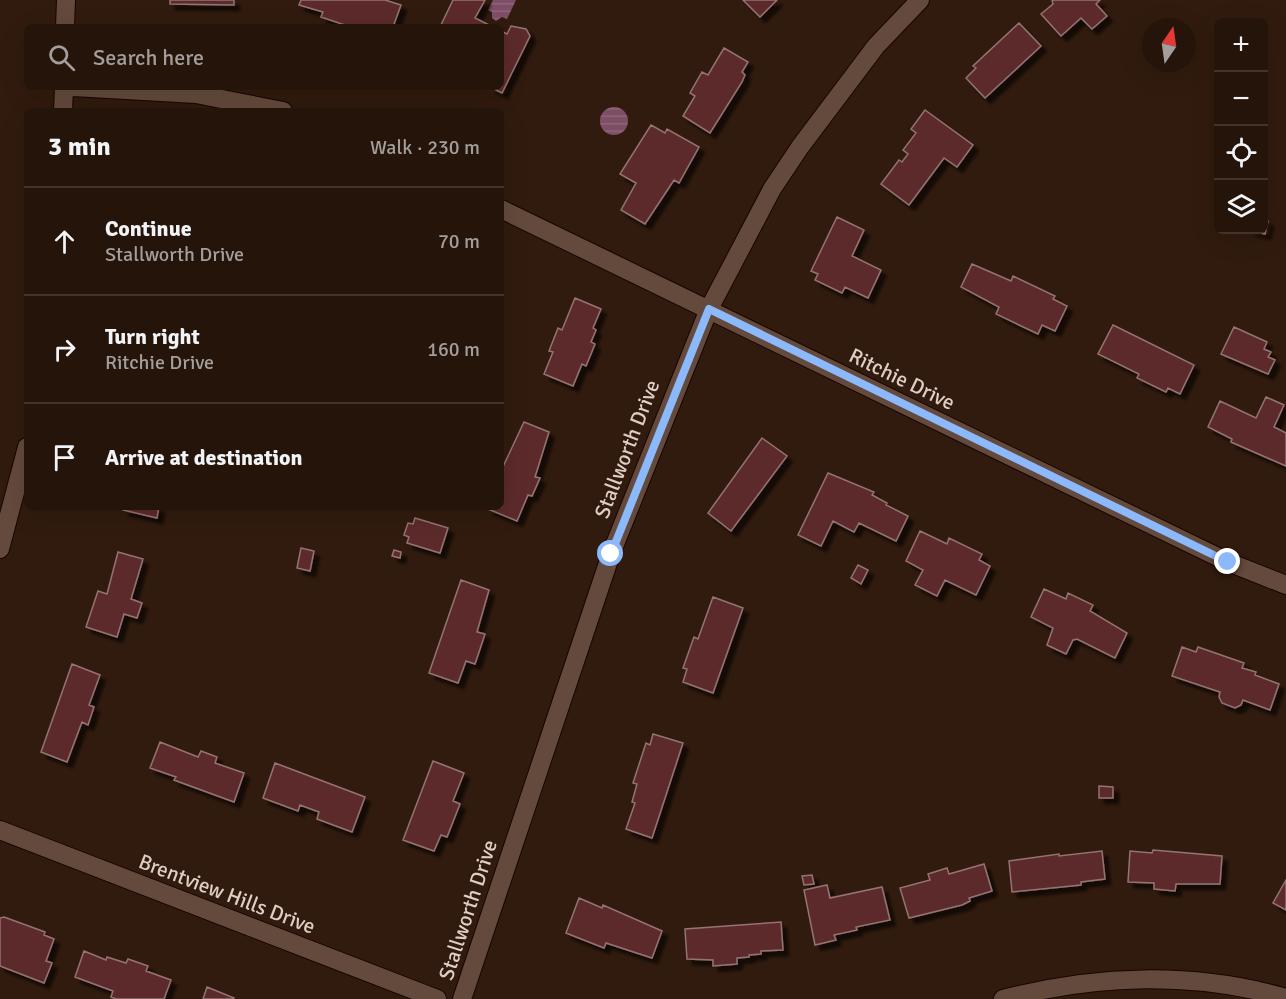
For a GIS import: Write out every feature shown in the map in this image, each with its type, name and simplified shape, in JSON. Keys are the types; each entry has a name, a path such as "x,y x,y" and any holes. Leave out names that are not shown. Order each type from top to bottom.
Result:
{"street":[{"path":"66,0 66,24"},
{"name":"Stallworth Drive","path":"462,999 611,554 661,424 709,309 772,189 854,74 920,0"},
{"path":"63,108 64,90"},
{"path":"125,90 196,94 268,108"},
{"name":"Ritchie Drive","path":"504,209 1218,557 1286,585"},
{"path":"0,549 24,458"},
{"name":"Brentview Hills Drive","path":"0,830 437,999"},
{"path":"1003,999 1089,982 1154,978 1218,984 1286,998"}],"shaded area":[{"path":"493,0 516,0 507,19 502,17 496,21 492,18 492,12 488,10"},
{"path":"614,107 624,111 628,121 624,131 614,135 604,131 600,121 604,111"}],"building":[{"path":"170,0 234,0 234,5 170,4"},
{"path":"301,0 385,0 401,5 394,24 342,24 321,17 323,12 299,5"},
{"path":"453,0 485,0 475,18 487,24 441,24"},
{"path":"743,0 777,0 760,17"},
{"path":"1052,0 1100,0 1096,4 1107,16 1092,29 1081,18 1061,36 1041,14 1053,4"},
{"path":"1019,23 1041,46 985,98 966,78 976,68 973,66"},
{"path":"511,26 526,29 530,36 504,89 504,32 507,34"},
{"path":"724,48 748,62 742,72 745,75 742,82 710,133 683,116 695,96 690,93 702,72 708,75"},
{"path":"925,110 973,145 957,167 944,158 909,205 881,184 899,160 902,162 908,154 903,150 916,133 911,129"},
{"path":"651,125 665,133 667,129 699,147 679,183 674,180 645,224 621,210 636,183 620,174"},
{"path":"837,217 864,230 852,256 881,270 868,298 845,287 842,293 815,280 818,274 811,271"},
{"path":"972,264 1011,281 1013,276 1055,296 1053,299 1067,306 1055,331 1042,325 1038,334 996,314 999,307 961,287"},
{"path":"575,298 601,309 593,328 596,330 591,342 595,344 586,366 582,364 573,386 544,374 553,352 549,351 558,328 562,330"},
{"path":"1113,325 1194,365 1180,394 1168,388 1166,392 1137,378 1139,374 1098,354"},
{"path":"1234,327 1267,342 1264,349 1271,352 1268,357 1275,360 1268,374 1221,354"},
{"path":"1266,397 1284,405 1274,427 1286,433 1286,466 1231,442 1232,439 1208,427 1220,401 1256,418"},
{"path":"524,422 549,432 535,477 540,478 532,496 528,495 517,521 490,510 504,510 504,465"},
{"path":"762,438 787,456 731,531 708,513"},
{"path":"828,473 874,492 872,495 887,503 886,505 908,516 896,541 859,523 854,532 833,521 821,546 798,535"},
{"path":"123,510 158,510 157,518"},
{"path":"415,518 448,528 440,553 407,543 409,537 404,535 408,523 413,524"},
{"path":"920,531 947,544 949,538 982,554 979,560 990,566 976,595 945,580 937,596 915,585 923,570 906,561"},
{"path":"301,548 314,551 310,571 297,568"},
{"path":"394,550 401,552 400,558 392,556"},
{"path":"118,552 143,559 131,599 142,603 137,618 124,614 117,637 86,627 98,591 107,594"},
{"path":"858,565 868,570 861,584 851,578"},
{"path":"461,580 489,590 477,632 485,634 475,664 466,661 458,683 429,673"},
{"path":"1044,589 1066,599 1068,593 1093,605 1090,611 1127,633 1115,658 1077,639 1073,640 1066,654 1047,645 1053,628 1031,617"},
{"path":"713,597 743,608 713,693 683,682 687,669 683,668 694,637 698,639"},
{"path":"1182,647 1196,652 1198,647 1244,663 1242,668 1256,672 1255,675 1279,684 1270,710 1243,700 1241,705 1235,708 1222,703 1219,697 1220,692 1172,676"},
{"path":"72,664 100,675 89,705 94,707 88,725 82,722 67,762 41,752"},
{"path":"653,734 683,743 652,838 626,829 635,803 632,802 637,784 633,783 646,743 650,745"},
{"path":"160,742 198,757 201,751 217,757 215,763 244,773 234,802 174,780 176,777 150,768"},
{"path":"433,761 464,773 453,801 460,804 447,837 441,835 434,851 403,840"},
{"path":"275,763 365,797 352,832 317,819 319,812 300,805 298,811 263,798"},
{"path":"1099,786 1113,787 1113,798 1099,798"},
{"path":"1153,850 1222,856 1220,884 1176,884 1175,891 1154,889 1154,883 1128,882 1130,851 1152,853"},
{"path":"1102,851 1105,879 1081,882 1081,885 1012,892 1009,861"},
{"path":"984,864 992,891 969,898 970,901 962,905 909,918 900,888 930,880 928,874 947,868 949,874"},
{"path":"812,875 814,884 804,885 802,876"},
{"path":"1286,880 1286,910 1273,903"},
{"path":"827,885 830,898 882,887 890,920 856,927 857,930 834,935 836,940 815,945 804,890"},
{"path":"579,898 602,908 603,905 662,931 652,958 606,943 604,948 566,933"},
{"path":"4,917 45,932 44,935 54,939 46,961 52,963 44,983 0,966 0,918"},
{"path":"781,922 783,950 761,951 761,954 737,958 737,964 713,966 713,960 687,959 685,929"},
{"path":"84,951 106,960 107,957 126,963 128,959 148,966 146,971 171,980 164,999 116,999 111,997 113,991 75,977"},
{"path":"207,987 234,998 203,999"}],"route":[{"path":"611,554 631,498 709,309 1228,562"}]}
